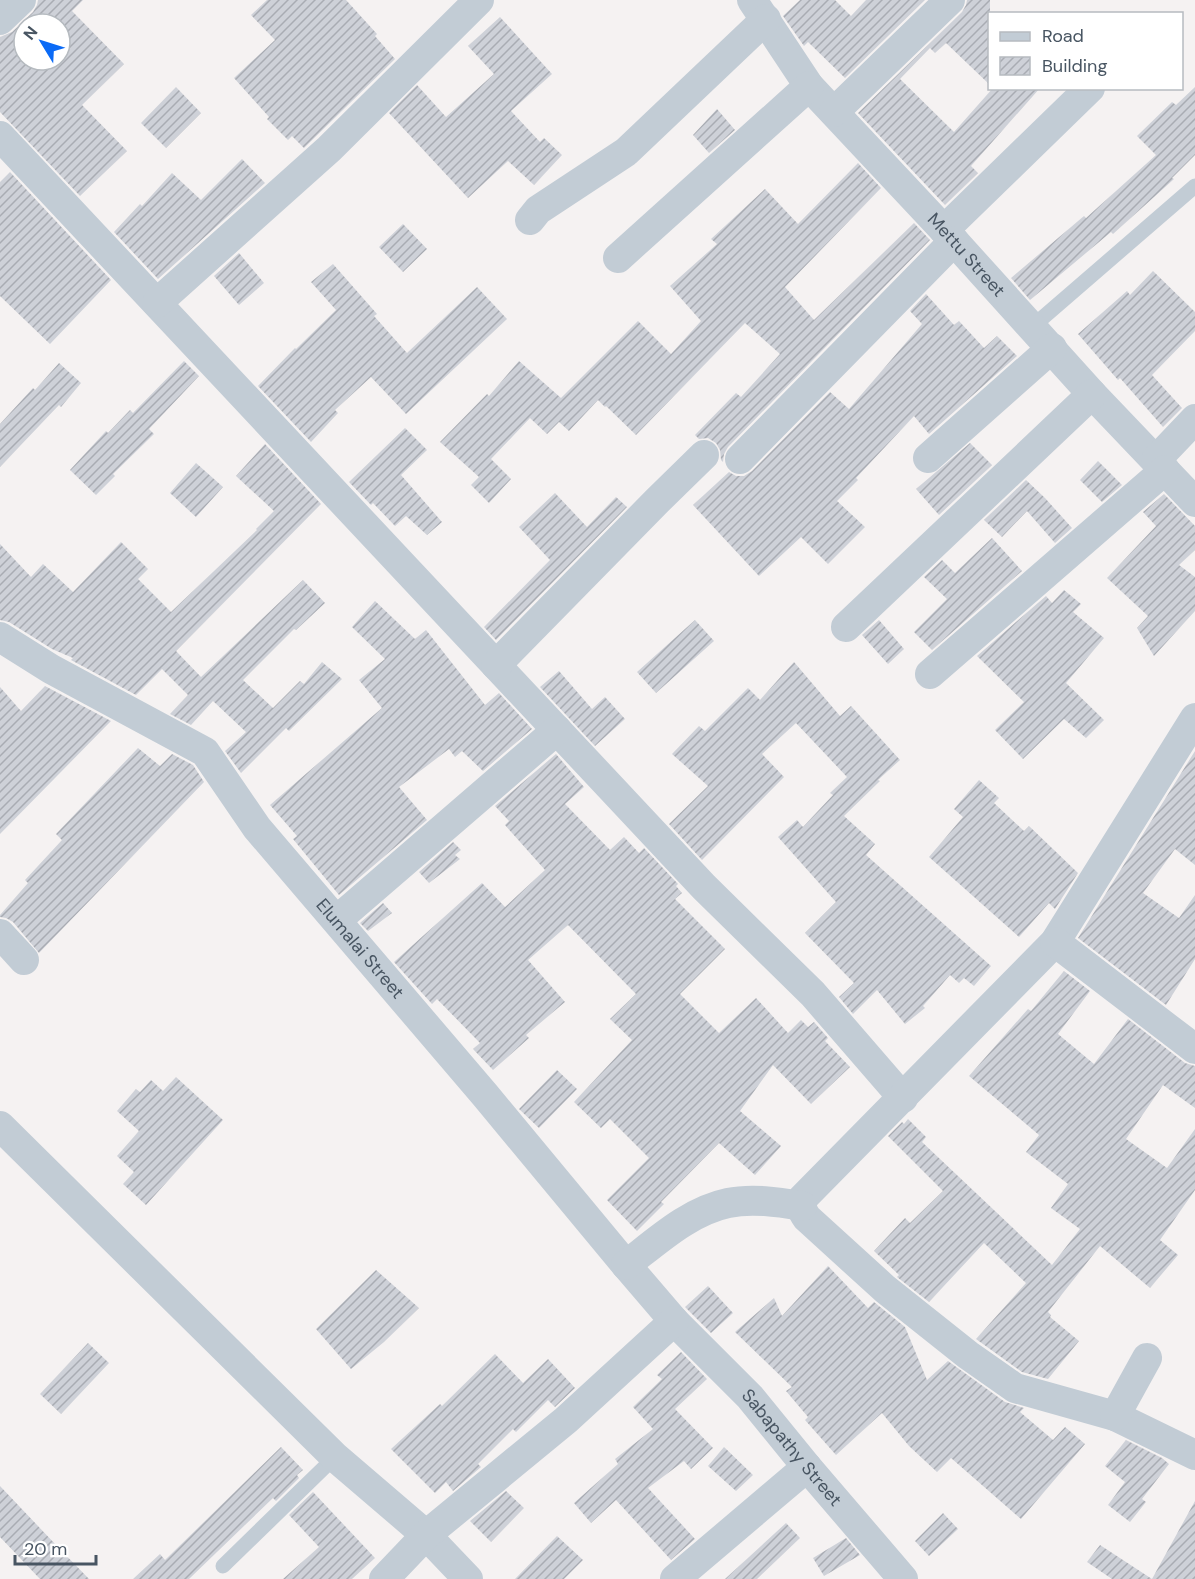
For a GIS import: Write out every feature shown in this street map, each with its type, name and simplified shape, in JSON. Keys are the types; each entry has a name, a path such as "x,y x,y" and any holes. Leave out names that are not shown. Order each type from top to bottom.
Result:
{"street":[{"path":"0,20 21,0"},
{"path":"157,303 329,150 479,0"},
{"path":"834,112 950,0"},
{"path":"530,220 538,210 626,152 762,7"},
{"name":"Mettu Street","path":"762,7 809,86 1092,394 1195,502"},
{"path":"618,258 809,86"},
{"path":"740,459 1088,90"},
{"path":"0,136 704,887 813,994 903,1098"},
{"path":"928,458 1052,348"},
{"path":"846,627 1092,394"},
{"path":"930,674 1161,465 1195,419"},
{"path":"496,665 704,455"},
{"name":"Elumalai Street","path":"0,637 51,669 205,752 257,828 674,1321"},
{"path":"1195,718 1055,942 802,1199 802,1212 807,1218 885,1289 968,1355 1015,1388 1115,1416 1195,1455"},
{"path":"337,920 557,730"},
{"path":"0,934 24,960"},
{"path":"1055,942 1195,1049"},
{"path":"0,1126 335,1457 426,1535 468,1579"},
{"path":"626,1265 675,1228 699,1214 728,1203 771,1201 802,1206"},
{"path":"384,1579 426,1535 566,1420 674,1321"},
{"name":"Sabapathy Street","path":"674,1321 750,1397 892,1576"},
{"path":"1115,1416 1147,1358"},
{"path":"675,1579 807,1467"}],"lane":[{"path":"1032,327 1195,186"},
{"path":"223,1566 335,1457"}],"building":[{"path":"38,0 83,0 72,11 124,64 82,105 127,151 80,196 0,112 0,37 12,32 12,72 72,72 72,12 33,12"},
{"path":"267,0 346,0 377,34 375,36 395,59 304,148 292,136 288,140 267,119 269,117 234,78 275,40 251,15"},
{"path":"800,0 835,0 851,16 866,0 925,0 845,78 808,42 804,46 783,16"},
{"path":"967,0 990,0 988,83 946,43 935,53 930,48 900,79 954,132 991,90 1038,90 971,166 978,173 945,205 858,113 962,12"},
{"path":"500,17 552,74 511,111 540,142 544,138 562,155 534,185 508,161 468,198 389,113 417,85 446,117 494,74 468,46"},
{"path":"176,87 201,113 166,148 141,123"},
{"path":"1195,87 1195,155 1172,178 1174,179 1113,234 1111,232 1030,300 1011,278 1084,216 1086,218 1156,155 1137,136 1172,102 1176,105"},
{"path":"717,109 735,130 709,153 693,135"},
{"path":"242,159 265,183 158,279 114,232 172,173 201,200"},
{"path":"858,163 881,188 785,287 814,320 914,223 930,240 728,447 723,462 716,443 708,438 699,439 695,435 736,393 741,397 780,354 745,323 636,435 598,400 569,431 559,422 547,434 530,418 491,459 511,479 489,503 471,485 479,477 440,442 487,394 489,396 519,361 561,398 638,321 671,354 701,321 670,286 717,244 711,239 765,189 798,224"},
{"path":"10,172 111,280 50,344 0,296 0,182"},
{"path":"403,224 427,249 403,272 379,247"},
{"path":"239,253 264,283 239,305 214,276"},
{"path":"333,264 377,314 374,316 407,353 477,287 507,319 406,414 371,377 335,410 338,413 311,442 258,386 336,310 311,282"},
{"path":"1153,271 1195,312 1195,331 1152,375 1182,408 1163,427 1078,334 1127,291 1130,295"},
{"path":"926,294 954,325 959,321 984,348 997,336 1017,356 929,434 914,416 856,478 858,480 837,501 865,527 828,564 801,537 759,576 693,505 729,472 736,476 744,476 752,471 830,392 849,409 922,324 910,311"},
{"path":"184,361 199,376 149,429 154,434 113,474 115,476 96,495 70,470 106,431 108,433 130,410 133,413"},
{"path":"59,363 81,383 61,407 59,405 0,467 0,424"},
{"path":"405,428 427,450 401,475 442,522 427,535 406,516 395,526 349,482"},
{"path":"970,443 992,465 939,515 916,489"},
{"path":"265,444 321,504 176,651 201,677 303,580 325,603 296,630 294,629 243,680 273,708 300,681 304,684 322,662 342,679 289,731 286,728 241,773 225,751 246,732 213,701 191,725 170,714 188,695 162,669 136,695 71,660 73,658 52,649 9,622 0,620 0,544 31,577 43,564 73,592 121,542 148,569 138,579 171,612 274,511 236,476"},
{"path":"1098,461 1122,485 1102,502 1080,480"},
{"path":"196,463 223,487 196,517 170,493"},
{"path":"1026,480 1072,528 1055,543 1027,511 1002,537 984,520"},
{"path":"555,493 587,527 616,497 627,507 496,640 484,627 550,560 519,527"},
{"path":"1164,494 1195,526 1195,550 1179,565 1195,577 1195,611 1154,656 1137,628 1148,616 1107,578 1156,526 1143,512"},
{"path":"992,538 1022,571 932,650 914,632 947,599 924,577 942,560 955,573"},
{"path":"1064,590 1081,604 1073,612 1104,638 1066,683 1104,720 1086,738 1064,719 1023,759 995,730 1024,702 977,656 1046,596 1052,603"},
{"path":"375,601 415,639 426,630 485,705 499,693 532,729 483,771 462,751 455,757 449,749 399,787 427,820 339,895 293,839 297,836 270,805 382,708 359,680 385,659 352,627"},
{"path":"695,620 714,641 656,693 637,672"},
{"path":"879,620 904,649 888,664 862,635"},
{"path":"794,662 840,716 851,706 900,760 844,816 875,844 866,855 991,966 974,986 964,978 959,983 950,975 923,1006 925,1008 905,1024 877,990 853,1014 839,997 854,983 805,933 836,902 778,837 797,820 803,827 833,795 830,793 847,777 796,723 762,754 784,777 702,860 669,824 708,786 672,754 699,726 705,731 748,688 760,700"},
{"path":"559,671 592,709 605,697 625,719 595,746 540,687"},
{"path":"45,686 111,721 0,834 0,687 21,711"},
{"path":"138,748 160,766 172,754 193,765 204,782 39,953 13,922 0,915 28,883 25,880 62,840 56,834"},
{"path":"1195,751 1195,865 1175,849 1143,893 1179,918 1195,895 1195,959 1166,1005 1078,938"},
{"path":"556,754 584,787 565,804 610,850 624,837 639,853 644,848 678,884 676,886 682,893 675,899 725,949 680,994 719,1033 756,998 788,1033 801,1020 808,1027 814,1022 828,1038 825,1041 850,1067 811,1104 773,1065 740,1111 781,1146 755,1175 719,1143 661,1202 664,1204 637,1231 607,1200 649,1158 610,1119 601,1128 574,1102 632,1040 610,1019 636,994 568,925 528,960 565,1002 526,1035 529,1038 493,1070 473,1049 480,1043 437,999 432,1004 394,962 482,883 505,907 545,870 505,825 509,821 495,806"},
{"path":"979,780 999,798 994,803 1024,831 1029,826 1078,873 1055,909 1049,903 1019,937 929,857 963,817 954,809"},
{"path":"453,842 461,850 455,855 460,859 429,883 419,872"},
{"path":"383,903 392,913 368,931 360,923"},
{"path":"1064,971 1090,991 1058,1034 1094,1064 1128,1019 1185,1063 1195,1066 1195,1108 1163,1085 1126,1139 1167,1168 1195,1129 1195,1190 1160,1240 1178,1255 1150,1288 1100,1246 1048,1312 1050,1317 1079,1341 1048,1379 1022,1372 976,1339 1026,1283 984,1243 929,1302 897,1277 899,1275 874,1251 905,1218 910,1223 943,1191 888,1136 908,1119 926,1137 922,1142 1052,1265 1080,1229 1051,1208 1068,1184 1026,1152 1039,1135 969,1076 1028,1009 1031,1011"},
{"path":"557,1070 577,1089 539,1128 519,1109"},
{"path":"176,1077 223,1120 146,1205 123,1184 134,1172 117,1156 139,1131 117,1111 136,1089 140,1092 151,1080 163,1091"},
{"path":"828,1266 868,1308 874,1302 905,1327 927,1380 948,1361 1005,1402 1024,1408 1020,1412 1053,1440 1065,1427 1085,1444 1021,1519 951,1458 937,1472 909,1446 882,1413 836,1455 805,1420 808,1417 786,1391 792,1387 735,1332 774,1298 782,1316"},
{"path":"376,1270 419,1308 384,1342 351,1369 316,1329"},
{"path":"708,1286 733,1313 711,1333 685,1307"},
{"path":"88,1343 109,1363 61,1414 40,1394"},
{"path":"681,1352 707,1379 675,1409 713,1448 691,1469 684,1461 648,1488 695,1539 671,1560 616,1500 591,1523 574,1503 618,1464 615,1459 653,1429 633,1407 662,1379 657,1375"},
{"path":"495,1354 523,1383 548,1359 575,1388 555,1407 548,1400 516,1432 513,1429 478,1464 481,1467 453,1491 446,1482 435,1493 391,1449 440,1404 442,1406"},
{"path":"1126,1440 1162,1458 1169,1464 1142,1499 1146,1502 1130,1522 1108,1505 1125,1482 1105,1466"},
{"path":"281,1447 303,1470 297,1475 299,1478 276,1501 273,1498 189,1579 133,1579 160,1554 165,1560"},
{"path":"724,1447 753,1475 736,1491 708,1466"},
{"path":"0,1486 89,1579 40,1579 0,1537"},
{"path":"506,1491 524,1508 491,1542 470,1521"},
{"path":"313,1492 375,1558 352,1579 283,1579 319,1547 289,1515"},
{"path":"1195,1501 1195,1579 1152,1579"},
{"path":"943,1513 958,1529 929,1556 915,1541"},
{"path":"786,1523 800,1538 757,1579 725,1579"},
{"path":"557,1536 583,1560 564,1579 515,1579"},
{"path":"846,1538 860,1555 824,1576 813,1558"},
{"path":"1100,1545 1152,1579 1112,1579 1087,1562"}]}
